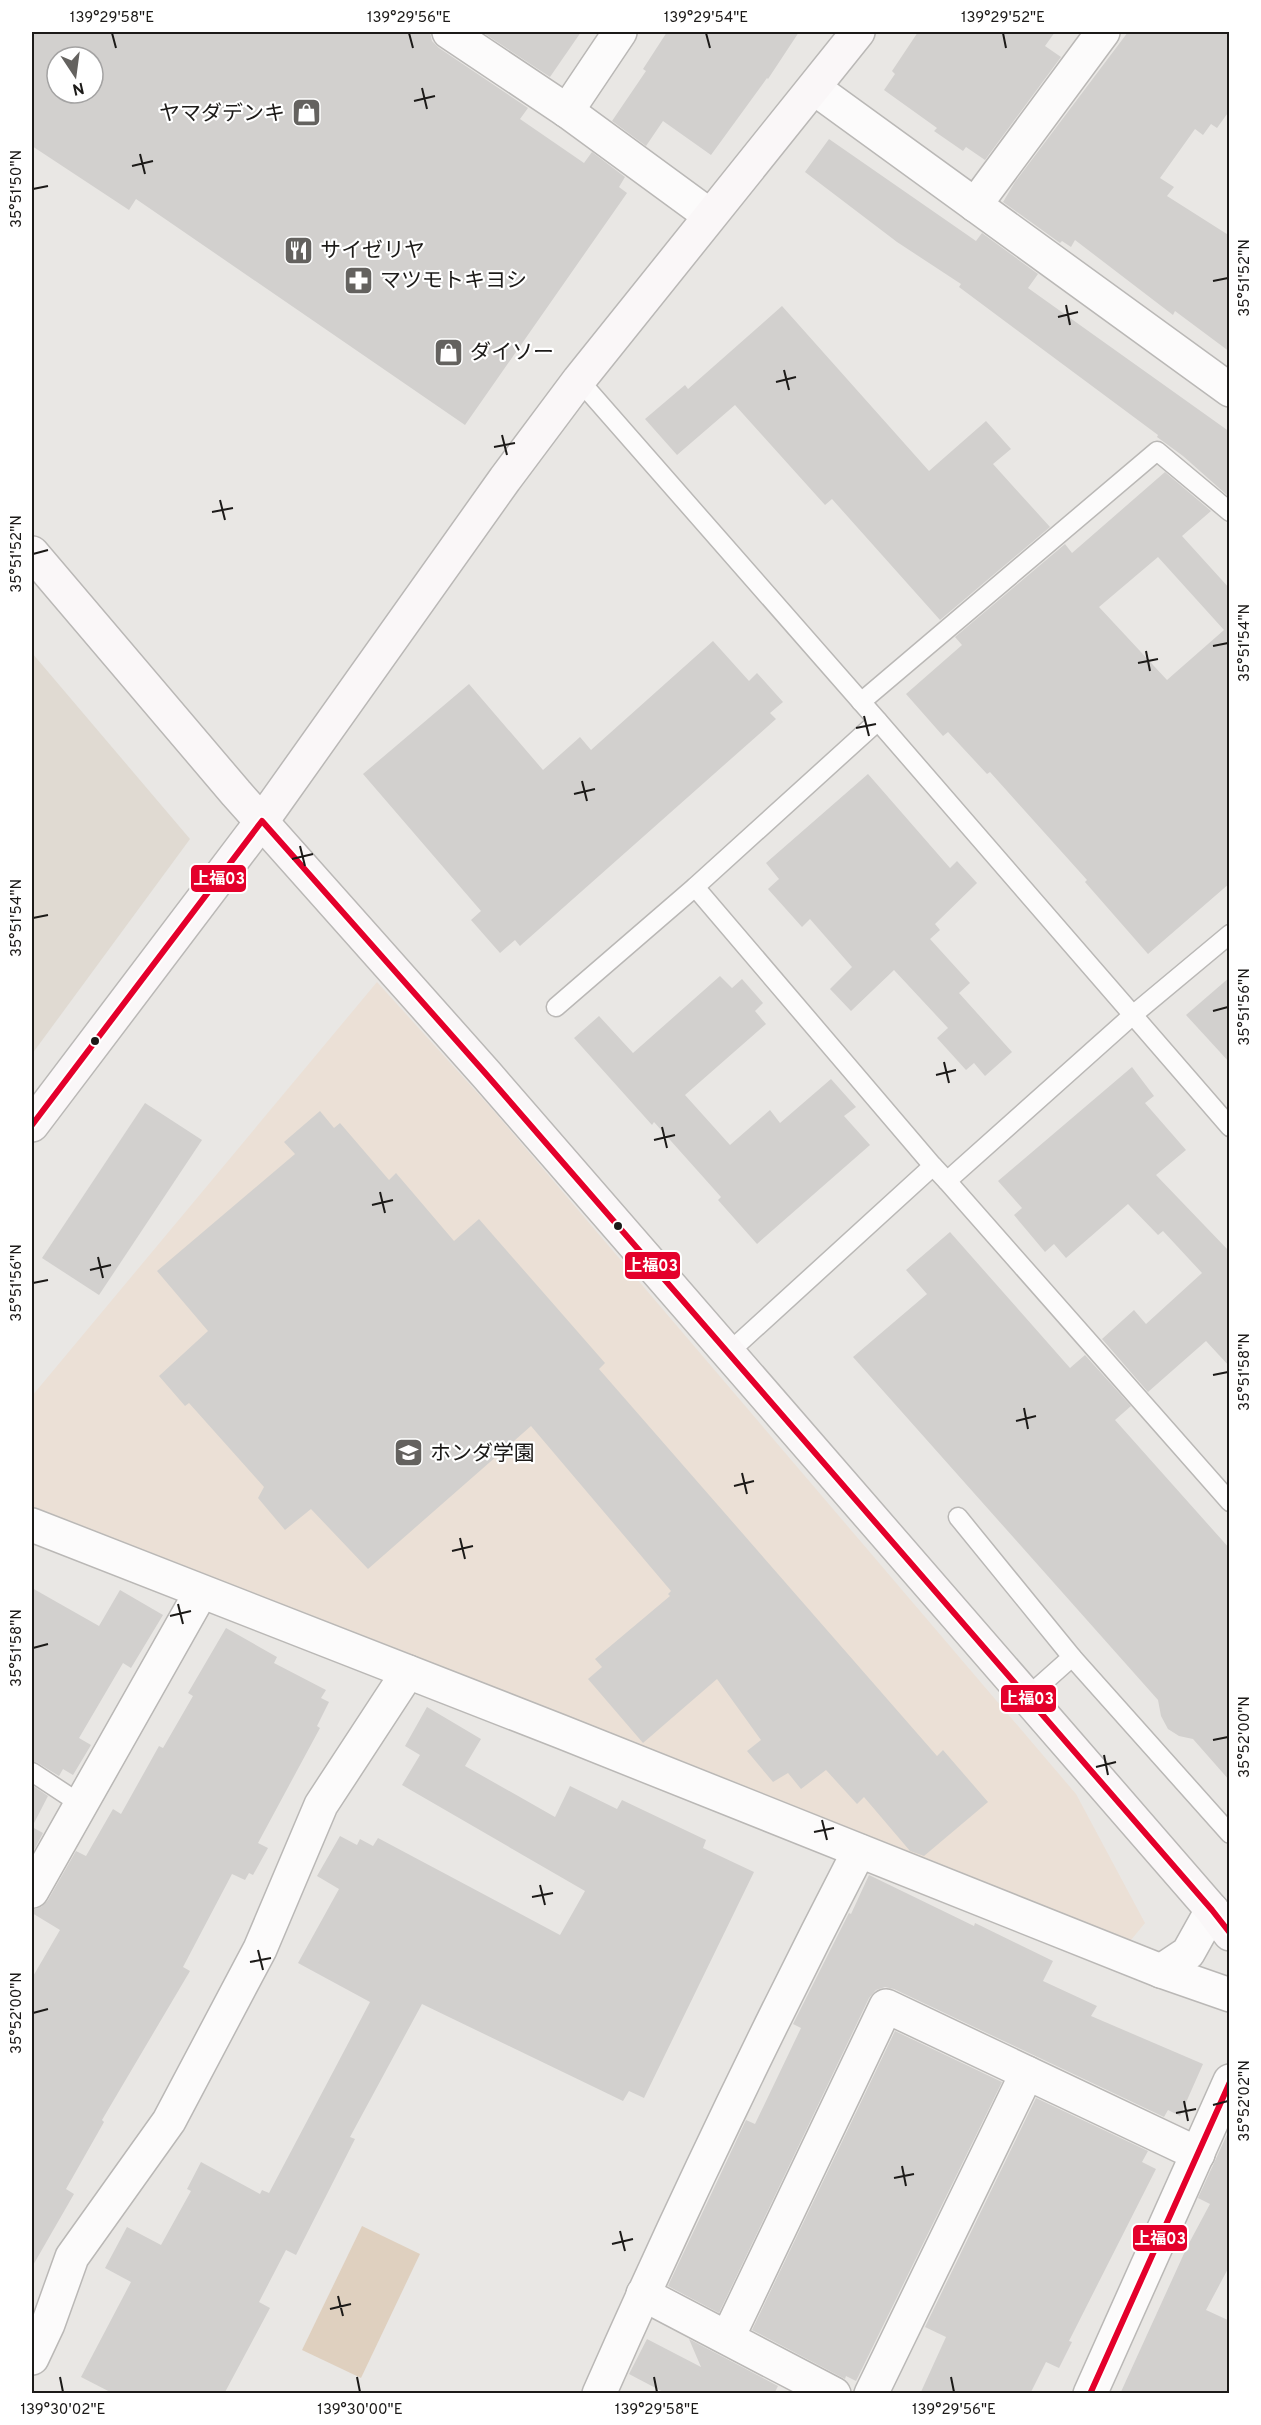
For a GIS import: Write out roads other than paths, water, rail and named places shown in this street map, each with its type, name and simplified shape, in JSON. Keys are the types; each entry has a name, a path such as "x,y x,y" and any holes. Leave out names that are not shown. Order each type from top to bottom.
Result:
{"street":[{"path":"449,32 567,111 709,215"},
{"path":"567,111 621,32"},
{"path":"32,1125 262,821 505,479 579,380 858,32"},
{"path":"975,205 1103,32"},
{"path":"814,88 1230,390"},
{"path":"32,553 262,821 486,1074 1221,1922 1188,1953 1161,1971"},
{"path":"32,1526 408,1672 1161,1971 1230,1995"},
{"path":"32,1891 201,1592"},
{"path":"32,2358 48,2325 72,2257 169,2121 260,1948 321,1804 408,1672"},
{"path":"599,2394 643,2294 800,1964 860,1851"},
{"path":"728,2337 886,2006 1027,2073 1212,2142"},
{"path":"871,2394 1027,2073"},
{"path":"1090,2394 1212,2142 1230,2081"},
{"path":"643,2294 834,2394"}],"lane":[{"path":"579,380 879,721 1230,1127"},
{"path":"861,702 1157,451 1230,512"},
{"path":"555,1006 695,887 879,721"},
{"path":"695,887 933,1166 1230,1502"},
{"path":"947,1181 1134,1014 1230,934"},
{"path":"728,1353 933,1166"},
{"path":"958,1517 1072,1657 1230,1834"},
{"path":"1026,1698 1072,1657"},
{"path":"32,1772 82,1804"}],"place":[{"name":"ヤマダデンキ","path":"306,113"},
{"name":"サイゼリヤ","path":"299,250"},
{"name":"マツモトキヨシ","path":"359,280"},
{"name":"ダイソー","path":"449,352"},
{"name":"ホンダ学園","path":"409,1453"}]}
